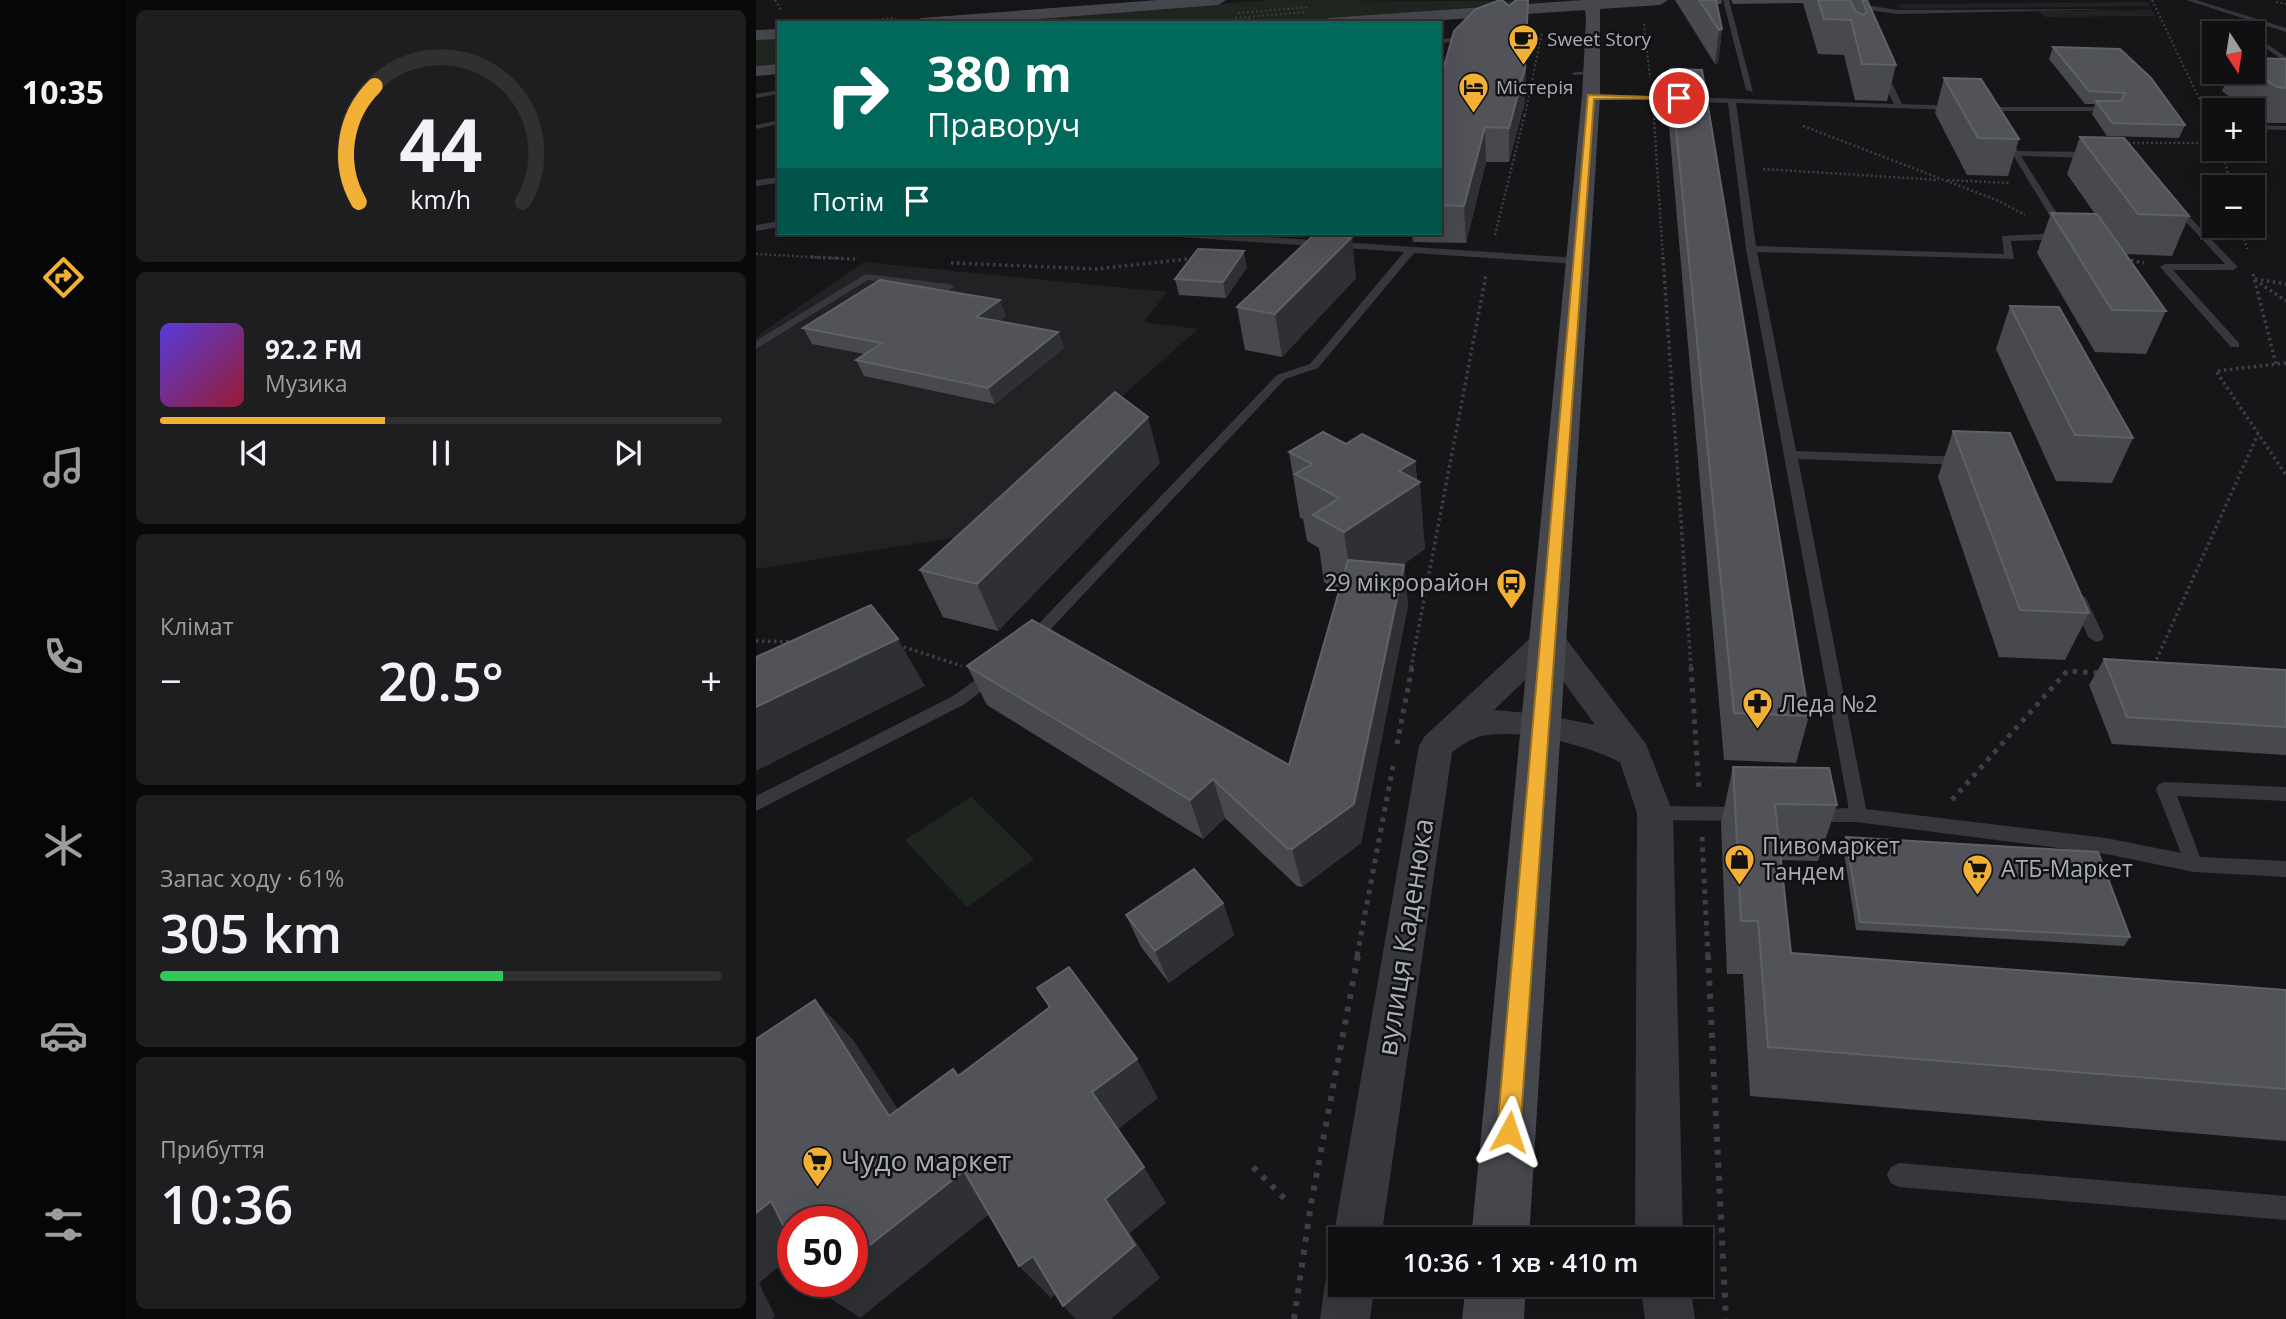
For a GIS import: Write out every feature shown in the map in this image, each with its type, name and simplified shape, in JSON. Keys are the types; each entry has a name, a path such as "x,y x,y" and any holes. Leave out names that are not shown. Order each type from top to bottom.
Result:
{"main road":[{"path":"944,21 1164,2 1218,0"},
{"path":"1354,21 1592,1 1660,0"},
{"path":"1501,1227 1578,261 1592,1"},
{"path":"756,35 777,34"},
{"path":"756,71 777,69"},
{"path":"1493,1319 1495,1297"}],"street":[{"path":"1436,746 1549,639 1634,753 1655,813 1659,1227"},
{"path":"1436,746 1458,729 1490,723 1594,735 1618,743 1634,753"},
{"name":"вулиця Каденюка","path":"1359,1227 1436,746"},
{"path":"1345,1319 1348,1297"},
{"path":"1667,1297 1670,1319"}],"lane":[{"path":"1726,0 1750,90"},
{"path":"2189,0 2286,30"},
{"path":"1836,2 1898,12 2120,9"},
{"path":"1836,2 1841,14"},
{"path":"1511,21 1535,12 1535,7"},
{"path":"2216,9 2232,21"},
{"path":"1442,42 1474,34 1466,43"},
{"path":"2265,45 2286,60"},
{"path":"1875,57 1900,107"},
{"path":"1586,81 1652,98 1961,108"},
{"path":"756,96 777,92"},
{"path":"1739,100 1741,168 1751,249 1855,790 1856,816"},
{"path":"1973,109 2116,109"},
{"path":"1986,109 1993,120"},
{"path":"756,127 777,122"},
{"path":"2265,127 2286,128"},
{"path":"1751,249 2010,257 2005,237 2066,236 2000,131"},
{"path":"2015,153 2130,156"},
{"path":"756,183 777,180"},
{"path":"2168,197 2233,267"},
{"path":"756,228 777,225"},
{"path":"1229,235 1578,261"},
{"path":"1386,248 1391,235"},
{"path":"756,804 958,700 1012,659 1281,377 1314,366 1412,249"},
{"path":"2165,267 2233,267"},
{"path":"2165,267 2235,345"},
{"path":"756,346 866,277 949,288"},
{"path":"1790,455 1980,461"},
{"path":"2075,587 2096,637"},
{"path":"2194,864 2165,789 2286,794"},
{"path":"1655,813 1765,814"},
{"path":"1791,814 1856,816 1931,824 2106,845 2194,864 2286,869"},
{"path":"1899,1175 2286,1208"}],"path":[{"path":"2152,0 2202,104"},
{"path":"1237,13 1317,6"},
{"path":"1643,17 1652,98 1701,813 1726,1319"},
{"path":"1490,256 1527,107 1543,25"},
{"path":"1739,100 1849,146 1999,201 2104,255 2165,267"},
{"path":"2130,156 2120,143 2202,142"},
{"path":"1741,168 2035,184"},
{"path":"2244,238 2248,253"},
{"path":"756,254 862,259"},
{"path":"942,263 1096,269 1188,258"},
{"path":"2251,266 2276,364"},
{"path":"2233,267 2286,301"},
{"path":"2254,279 2286,284"},
{"path":"2286,363 2216,371 2286,475"},
{"path":"2150,675 2258,434"},
{"path":"756,642 796,643"},
{"path":"891,645 904,645 989,676"},
{"path":"1931,824 2067,671 2108,673"},
{"path":"1253,1167 1290,1204"}],"shaded area":[{"path":"1268,0 1546,1 1307,21 1003,21"},
{"path":"2148,2 2150,6 1902,9 1897,4"},
{"path":"2151,10 2156,16 2045,17 2038,11"},
{"path":"777,38 777,64 756,66 756,40"},
{"path":"864,262 1167,292 1144,322 1198,329 964,536 756,569 756,337"},
{"path":"971,797 1034,859 967,907 905,840"}],"building":[{"path":"1500,0 1509,6 1516,0 1528,0 1525,68 1509,128 1485,127 1464,206 1442,205 1442,74 1454,31 1476,9"},
{"path":"1699,0 1716,0 1722,29 1719,30"},
{"path":"1818,0 1850,0 1856,12 1863,15 1867,12 1862,0 1867,0 1896,65 1862,64 1851,20 1824,19"},
{"path":"2053,47 2120,49 2151,78 2185,125 2112,123 2096,101 2121,101 2125,93 2089,91"},
{"path":"2265,58 2286,59 2286,88 2277,87 2265,79"},
{"path":"1670,69 1702,70 1809,716 1734,713"},
{"path":"1944,78 1981,79 2019,139 1978,138"},
{"path":"2080,137 2124,138 2189,216 2138,214"},
{"path":"2051,213 2097,214 2166,311 2112,310"},
{"path":"1314,235 1352,237 1275,314 1237,307"},
{"path":"1198,249 1244,251 1223,282 1175,279"},
{"path":"880,280 1000,300 976,317 1058,332 988,388 856,360 882,343 803,328"},
{"path":"2010,306 2059,307 2133,438 2075,435"},
{"path":"1115,392 1148,417 977,584 920,570"},
{"path":"1953,431 2010,433 2089,613 2020,610"},
{"path":"1323,432 1346,444 1362,434 1415,461 1399,471 1420,482 1344,532 1313,515 1339,498 1295,474 1312,464 1289,452"},
{"path":"1348,560 1404,565 1354,804 1292,849 1287,848 1213,779 1190,800 967,666 1032,620 1289,765"},
{"path":"871,605 898,639 756,707 756,657"},
{"path":"2104,659 2286,670 2286,727 2127,717"},
{"path":"1733,767 1829,768 1837,805 1775,804 1791,953 2286,990 2286,1089 1768,1047 1758,921 1741,921"},
{"name":"АТБ-Маркет","path":"1846,837 2098,852 2130,937 1860,922"},
{"path":"1194,869 1223,903 1155,951 1126,915"},
{"path":"1069,967 1137,1059 1092,1092 1144,1167 1105,1199 1135,1245 1063,1306 1033,1256 1019,1266 964,1171 868,1246 868,1206 777,1206 777,1213 771,1201 756,1213 756,1039 815,1000 889,1116 953,1069 958,1076 1050,1007 1037,988"}],"place":[{"name":"Sweet Story","path":"1524,66"},
{"name":"Містерія","path":"1473,114"},
{"name":"29 мікрорайон","path":"1512,610"},
{"name":"Леда №2","path":"1757,731"},
{"name":"Пивомаркет Тандем","path":"1739,886"},
{"name":"АТБ-Маркет","path":"1978,896"},
{"name":"Чудо маркет","path":"818,1188"}],"route":[{"path":"1509,1132 1591,96 1679,98"}]}
